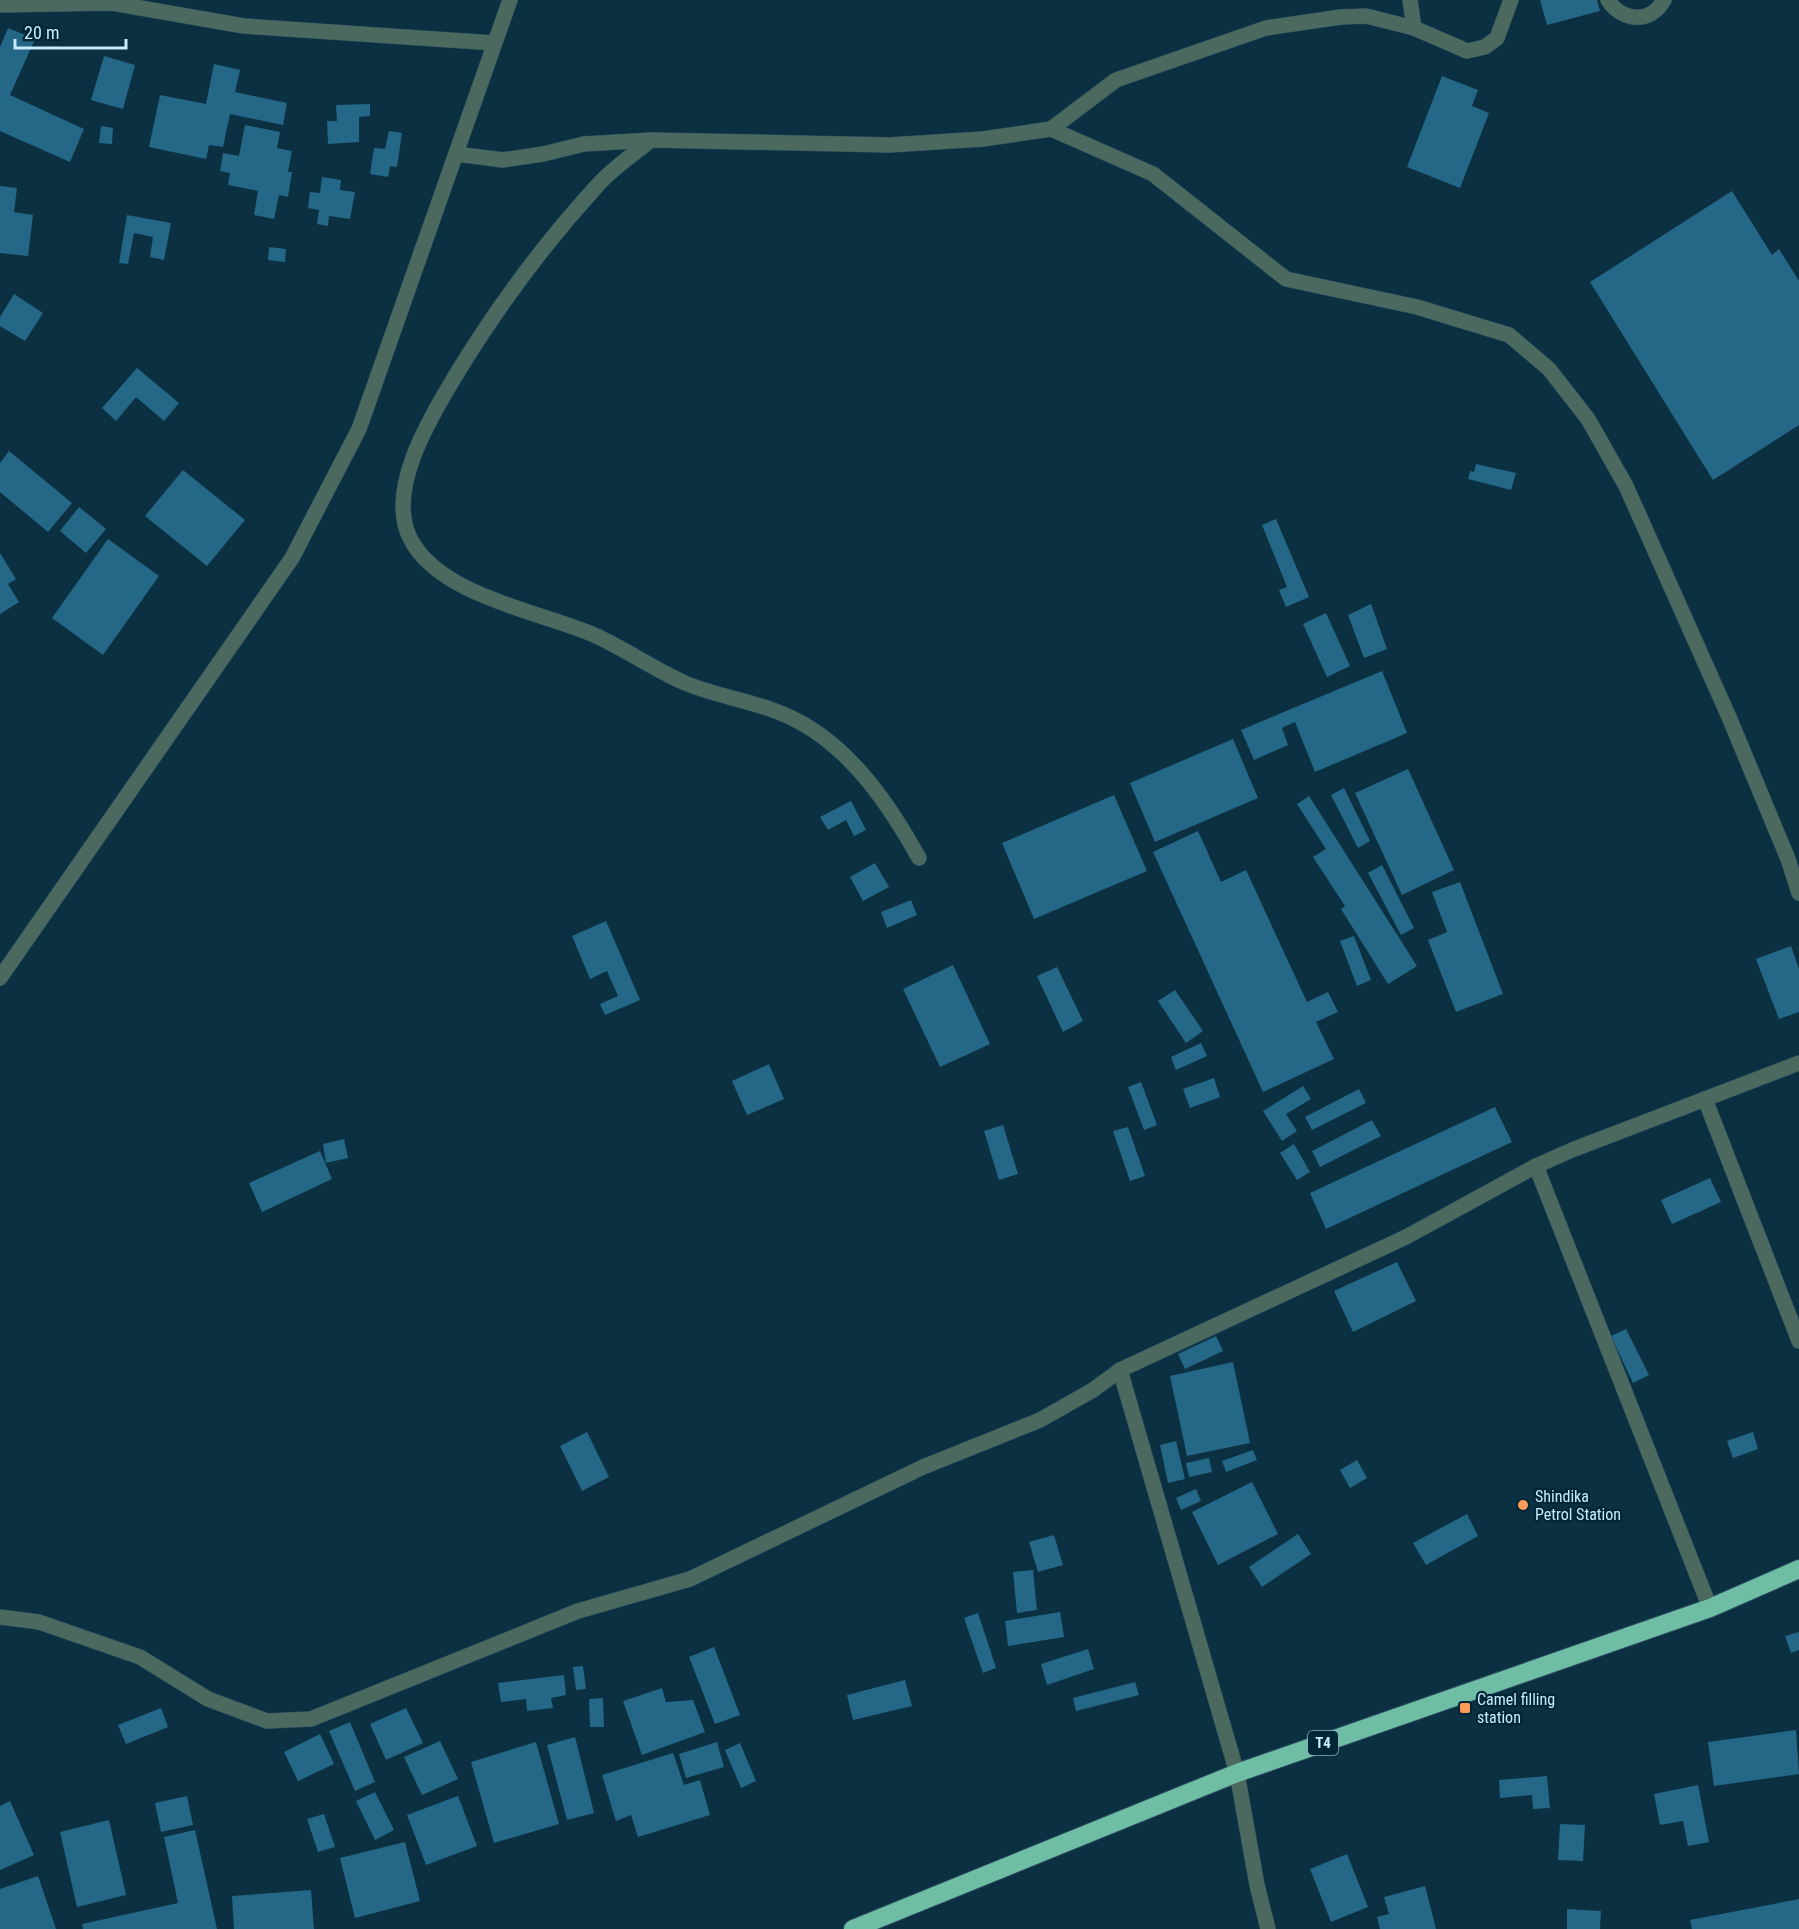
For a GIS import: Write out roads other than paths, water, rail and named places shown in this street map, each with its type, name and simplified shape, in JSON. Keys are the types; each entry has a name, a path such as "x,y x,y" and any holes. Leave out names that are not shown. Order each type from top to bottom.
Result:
{"highway":[{"name":"T4","path":"853,1929 1238,1773 1710,1608 1799,1569"}],"street":[{"path":"0,978 291,558 359,429 510,0"},
{"path":"1410,0 1414,28"},
{"path":"456,154 503,160 584,144 651,140 889,145 983,139 1051,129 1116,80 1266,28 1341,17 1366,16 1414,28 1467,51 1485,47 1497,38 1507,17 1511,0"},
{"path":"1608,0 1621,15 1634,18 1652,14 1664,0"},
{"path":"0,5 112,3 244,26 494,43"},
{"path":"1051,129 1153,174 1286,279 1417,308 1509,335 1549,369 1588,419 1626,486 1729,717 1788,858 1799,892"},
{"path":"651,140 597,185 475,343 430,418 405,480 404,508 409,536 432,563 454,582 476,594 594,635 687,683 763,704 805,725 855,765 905,834 919,858"},
{"path":"0,1617 39,1622 140,1657 208,1700 267,1721 311,1719 578,1611 690,1579 923,1467 1040,1419 1093,1390 1120,1370 1406,1237 1536,1166 1799,1063"},
{"path":"1705,1100 1799,1341"},
{"path":"1536,1166 1710,1608"},
{"path":"1120,1370 1238,1773 1257,1885 1268,1929"}],"place":[{"name":"Shindika Petrol Station","path":"1523,1505"},
{"name":"Camel filling station","path":"1465,1708"}]}
